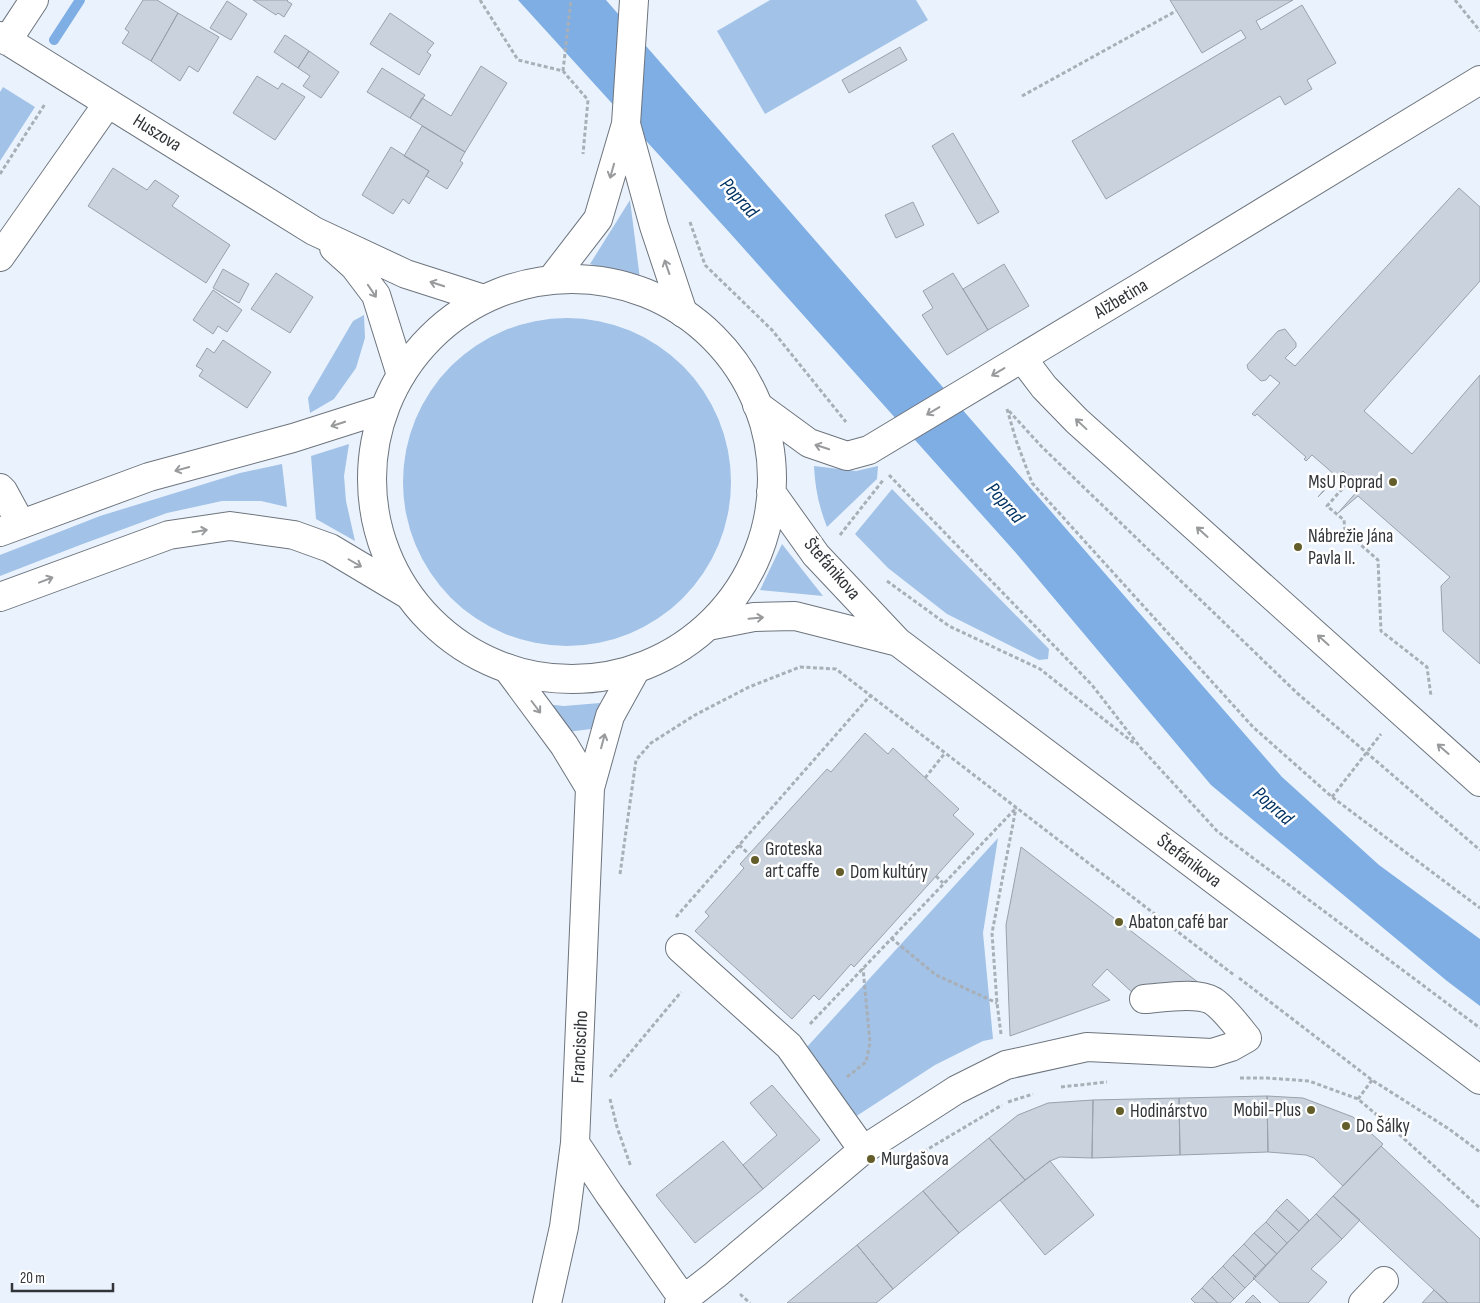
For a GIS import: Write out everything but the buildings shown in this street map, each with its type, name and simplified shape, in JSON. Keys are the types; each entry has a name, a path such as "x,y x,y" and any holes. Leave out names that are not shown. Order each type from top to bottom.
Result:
{"street":[{"path":"4,38 34,0"},
{"path":"551,280 598,219 626,124 634,0"},
{"name":"Huszova","path":"4,38 314,231 406,274 484,299"},
{"name":"Alžbetina","path":"757,405 809,443 847,456 869,450 1480,80"},
{"path":"0,258 108,103"},
{"path":"626,124 654,226 683,313"},
{"name":"Huszova","path":"314,231 354,266 376,295 401,375"},
{"path":"551,280 582,280 620,285 642,292 683,313 706,332 727,353 744,378 757,405 766,433 771,462 771,492 768,518 761,544 751,568 738,590 708,626 674,652 636,669 610,676 558,679 532,675 507,668 475,654 452,639 431,621 409,594 387,557 375,515 372,472 374,451 384,409 401,375 424,344 452,319 484,299 505,290 551,280"},
{"path":"1022,358 1044,387 1078,421 1480,782"},
{"path":"0,488 3,491 10,528 149,478 294,438 384,409"},
{"name":"Štefánikova","path":"771,492 816,554 898,642 1480,1080"},
{"path":"0,597 169,536 230,526 294,534 330,548 409,594"},
{"name":"Štefánikova","path":"708,626 754,617 795,616 898,642"},
{"path":"507,668 564,745 590,788"},
{"name":"Francisciho","path":"547,1303 564,1227 575,1142 590,788 610,716 636,669"},
{"path":"680,948 789,1046 863,1150"},
{"path":"575,1142 683,1302 863,1150 956,1090 1006,1065 1087,1048 1212,1053 1247,1038 1212,1000 1196,996 1144,999"},
{"path":"1363,1303 1384,1281"}],"path":[{"path":"480,0 518,60 563,71 588,100 582,160"},
{"path":"563,71 571,0"},
{"path":"1455,0 1480,31"},
{"path":"1022,96 1176,11"},
{"path":"0,174 45,104"},
{"path":"690,222 705,265 772,330 869,450"},
{"path":"1480,850 1297,693 1042,447 1007,409 1032,483 1253,727 1332,797 1480,908"},
{"path":"838,538 888,474 1092,685 1140,748 1217,831 1480,1028"},
{"path":"1351,479 1327,506 1344,520 1345,530 1378,560 1381,631 1427,667 1432,703"},
{"path":"880,576 949,626 1040,669 1140,748"},
{"path":"620,876 636,760 651,743 694,715 749,686 800,667 836,669 1372,1080 1449,1129 1480,1152"},
{"path":"680,948 670,924 870,696"},
{"path":"1332,797 1400,711"},
{"path":"925,778 945,753"},
{"path":"789,1046 1016,808"},
{"path":"1002,1042 992,933 1016,808"},
{"path":"739,845 749,854"},
{"path":"936,876 943,883"},
{"path":"891,938 936,975 997,1003"},
{"path":"606,1072 606,1082 702,967"},
{"path":"824,1095 866,1062 870,1043 863,968"},
{"path":"1238,1078 1310,1081 1358,1099 1480,1208"},
{"path":"1358,1099 1372,1080"},
{"path":"1055,1088 1109,1082"},
{"path":"608,1091 617,1127 633,1175 609,1194"},
{"path":"918,1155 1007,1102 1038,1092"},
{"path":"715,1274 750,1303"},
{"path":"741,1295 748,1289"}],"shaded area":[{"path":"770,0 916,0 928,20 765,114 717,31"},
{"path":"3,87 35,107 0,161 0,92"},
{"path":"630,200 640,279 590,264"},
{"path":"364,315 365,338 356,368 334,399 310,413 308,398 353,321"},
{"path":"567,318 599,321 630,330 658,346 683,366 703,391 719,419 728,450 731,482 728,514 719,545 703,573 683,598 658,618 630,634 599,643 567,646 535,643 504,634 476,618 451,598 431,573 415,545 406,514 403,482 406,450 415,419 431,391 451,366 476,346 504,330 535,321"},
{"path":"349,444 344,476 346,501 355,541 316,519 311,456"},
{"path":"282,464 287,507 261,501 222,501 167,513 0,576 0,555 100,516 240,473"},
{"path":"814,466 856,471 878,466 877,479 827,527 818,497"},
{"path":"892,489 1049,649 1048,659 1039,660 947,614 888,568 855,534"},
{"path":"782,544 823,596 760,590"},
{"path":"600,703 591,729 567,732 545,704 564,706"},
{"path":"998,838 983,933 993,1039 983,1041 935,1065 855,1117 806,1048"}],"water":[{"name":"Poprad","path":"518,0 606,0 1282,777 1379,865 1480,939 1480,1006 1447,981 1211,785 1016,553 729,232"}],"waterway":[{"path":"54,40 80,0"}],"place":[{"name":"MsU Poprad","path":"1393,482"},
{"name":"Nábrežie Jána Pavla II.","path":"1298,547"},
{"name":"Groteska art caffe","path":"755,860"},
{"name":"Dom kultúry","path":"840,872"},
{"name":"Abaton café bar","path":"1119,922"},
{"name":"Mobil-Plus","path":"1311,1110"},
{"name":"Hodinárstvo","path":"1120,1111"},
{"name":"Do Šálky","path":"1346,1126"},
{"name":"Murgašova","path":"871,1159"}]}
